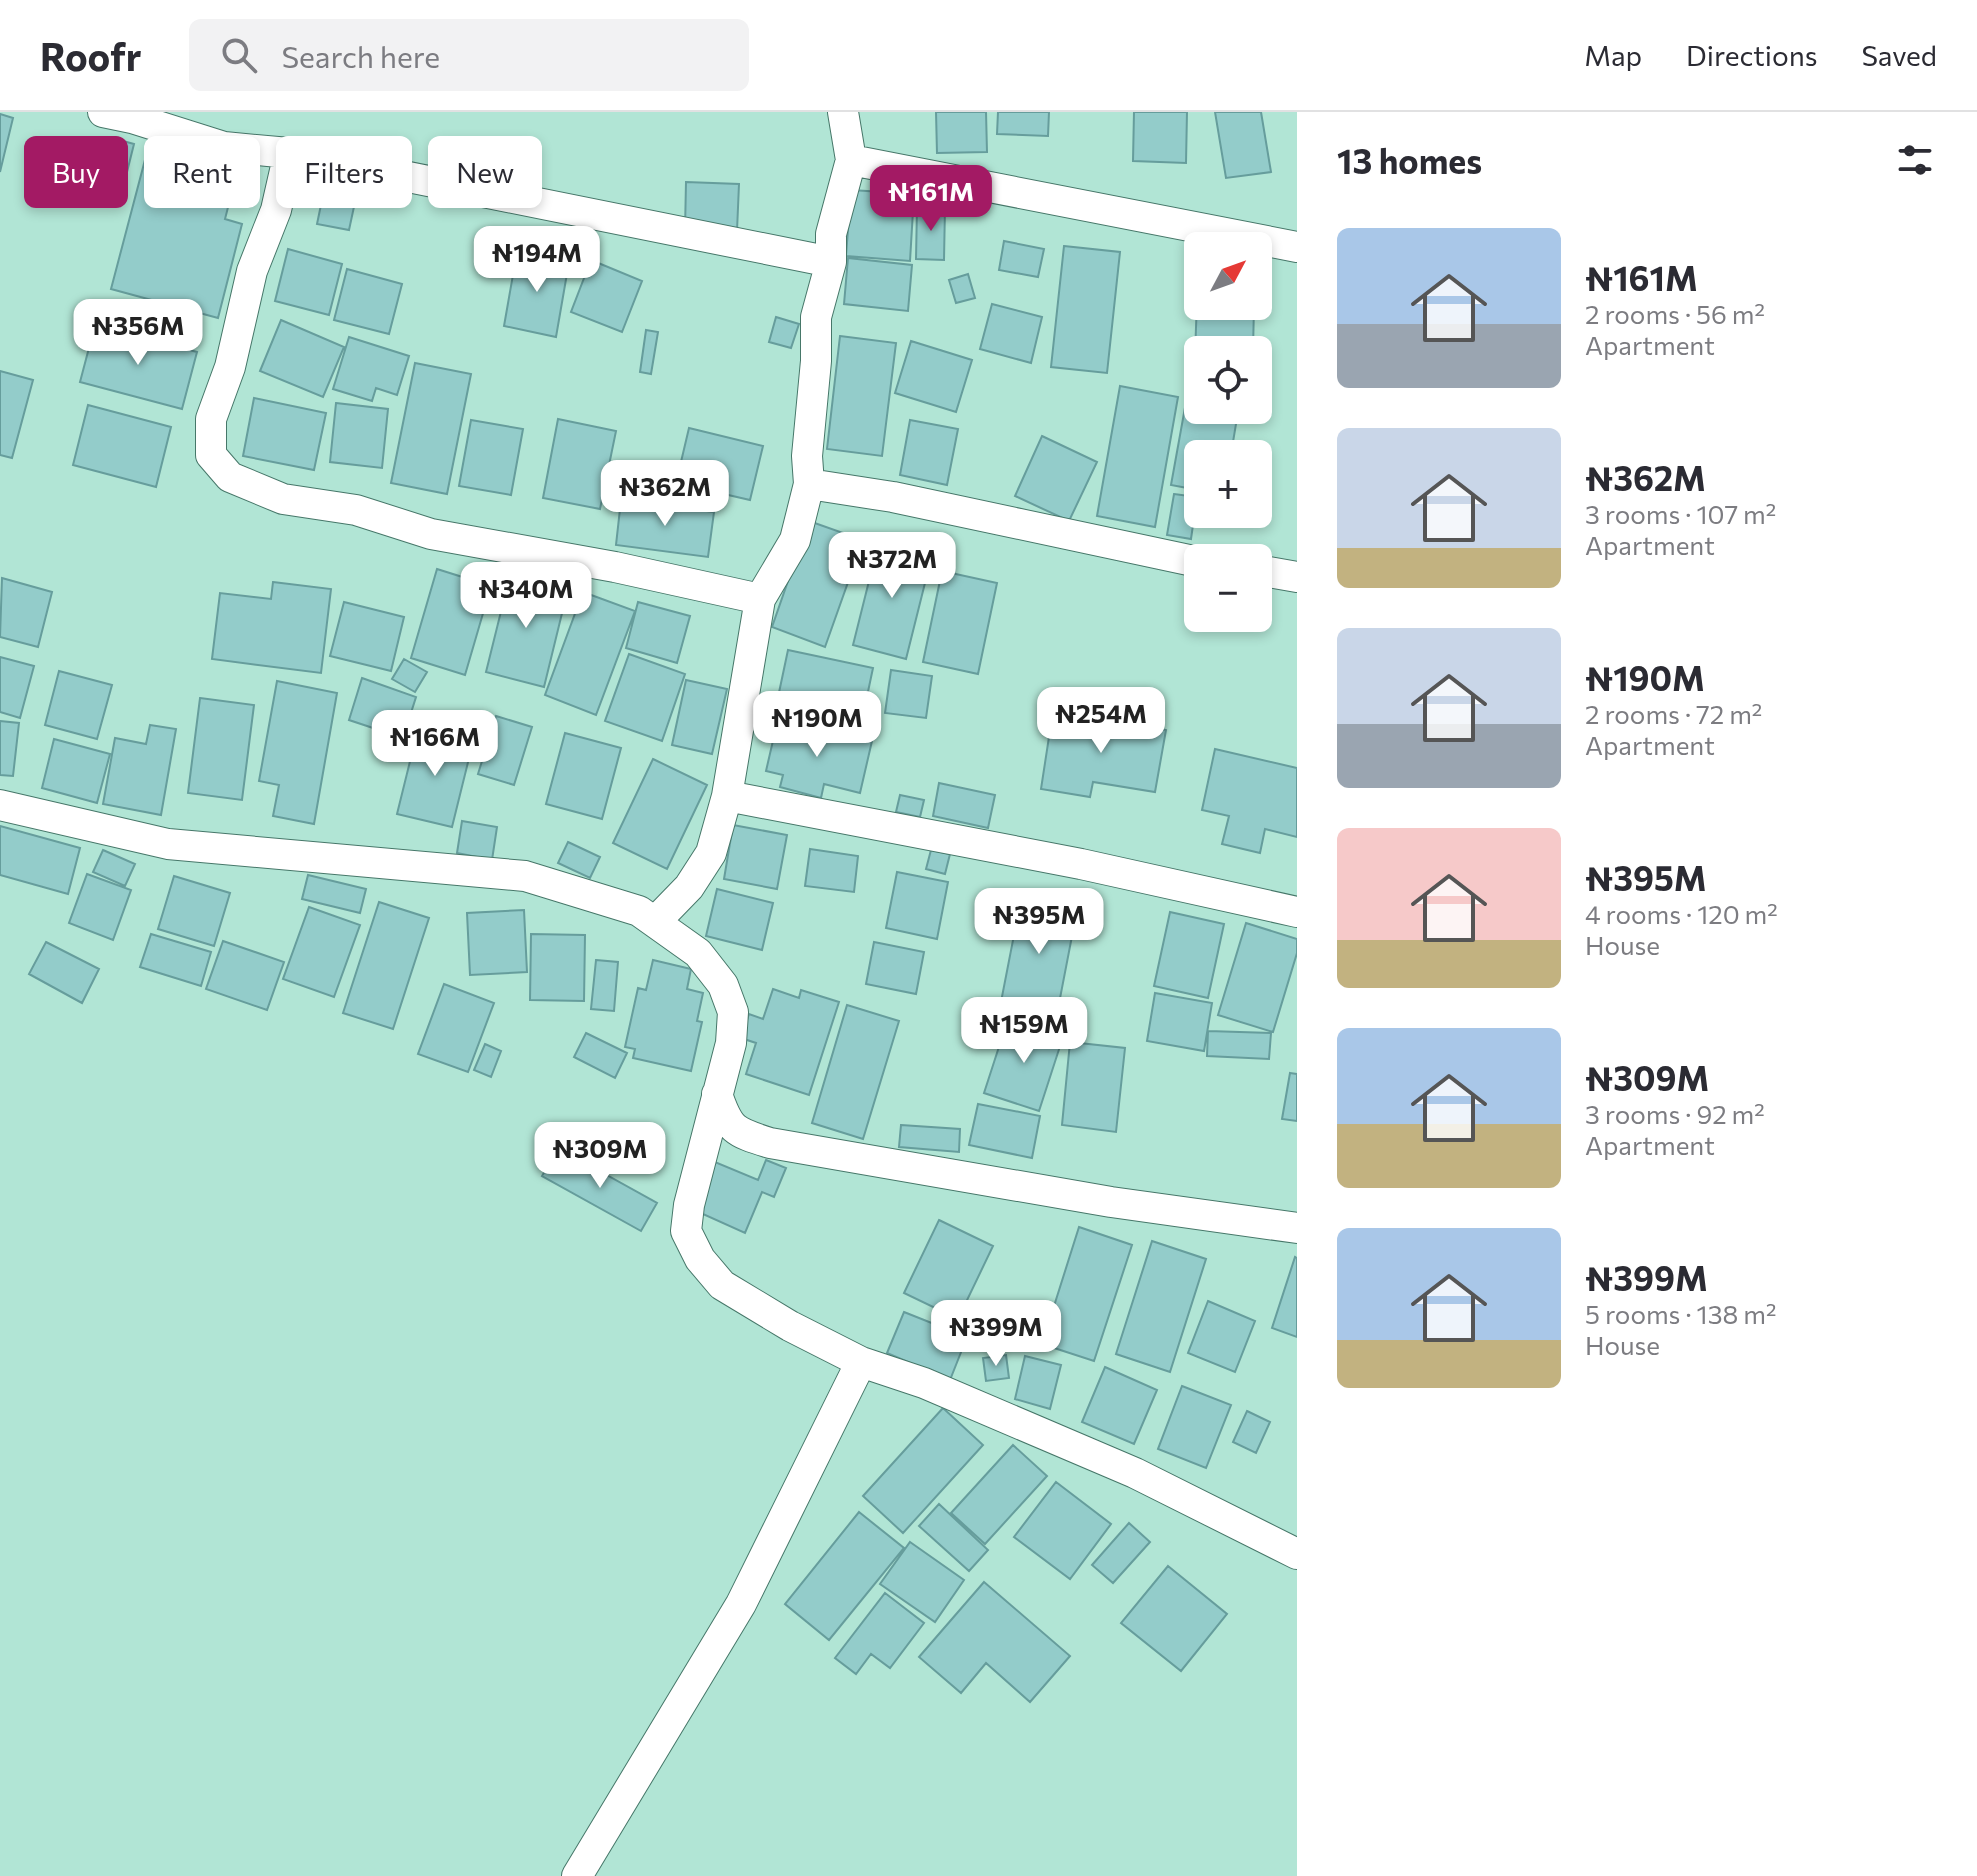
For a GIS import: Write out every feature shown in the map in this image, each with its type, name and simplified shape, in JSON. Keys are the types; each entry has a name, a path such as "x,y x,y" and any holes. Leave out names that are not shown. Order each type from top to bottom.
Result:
{"street":[{"path":"103,112 224,147 276,152"},
{"path":"655,922 689,887 711,853 727,796 760,599 795,540 809,484 807,456 816,361 816,317 831,262 831,234 851,160 843,112"},
{"path":"851,160 1297,247"},
{"path":"412,178 831,262"},
{"path":"276,208 252,271 230,367 211,419 211,455 230,477 283,499 356,510 431,534 615,567 760,599"},
{"path":"809,484 893,497 1184,559"},
{"path":"1272,573 1297,577"},
{"path":"727,796 1081,864 1297,912"},
{"path":"0,805 168,844 525,876 639,911 698,953 723,985 733,1012 731,1043 689,1205 686,1231 700,1259 722,1285 812,1338 861,1362 924,1383 1135,1473 1297,1554"},
{"path":"717,1094 726,1120 742,1135 770,1143 1111,1202 1297,1228"},
{"path":"577,1876 741,1604 861,1362"}],"building":[{"path":"936,112 986,112 987,152 937,153"},
{"path":"998,112 1049,112 1048,136 997,134"},
{"path":"1134,112 1187,112 1186,163 1133,161"},
{"path":"1215,112 1261,112 1271,172 1226,178"},
{"path":"0,114 13,118 0,172"},
{"path":"128,142 134,144 128,168"},
{"path":"144,164 144,208 228,208 225,219 242,224 218,318 111,289"},
{"path":"686,182 739,184 737,231 685,230"},
{"path":"851,190 914,194 910,261 846,256"},
{"path":"917,207 945,207 944,260 916,259"},
{"path":"320,208 354,208 349,230 317,224"},
{"path":"1004,241 1044,249 1038,277 999,270"},
{"path":"1064,246 1120,252 1107,373 1051,367"},
{"path":"288,249 342,264 329,315 275,301"},
{"path":"517,252 569,262 556,337 504,326"},
{"path":"848,258 912,265 908,311 844,304"},
{"path":"591,260 642,281 622,332 571,312"},
{"path":"347,269 402,284 389,334 334,320"},
{"path":"968,274 975,298 956,303 949,280"},
{"path":"992,304 1042,317 1031,363 980,349"},
{"path":"776,317 799,324 791,348 769,342"},
{"path":"281,320 344,347 323,397 260,371"},
{"path":"1196,320 1254,320 1253,336 1196,336"},
{"path":"95,325 197,352 182,409 80,382"},
{"path":"646,330 658,332 651,374 640,372"},
{"path":"840,336 896,343 882,456 827,449"},
{"path":"349,337 409,356 397,395 376,388 372,401 333,389"},
{"path":"911,341 972,360 956,412 895,393"},
{"path":"415,363 471,374 447,494 391,483"},
{"path":"0,371 33,380 12,458 0,455"},
{"path":"1120,386 1178,397 1155,527 1097,516"},
{"path":"254,398 326,413 314,470 243,456"},
{"path":"336,403 388,409 382,468 330,462"},
{"path":"88,405 171,427 156,487 73,465"},
{"path":"1184,413 1184,424 1236,424 1233,440 1184,440 1184,487 1171,485"},
{"path":"558,419 616,431 600,509 543,498"},
{"path":"471,420 523,429 511,495 459,486"},
{"path":"910,420 958,429 947,485 900,475"},
{"path":"689,428 763,446 750,500 676,483"},
{"path":"1042,436 1097,462 1069,521 1015,496"},
{"path":"1174,494 1184,495 1184,528 1193,528 1191,539 1167,535"},
{"path":"621,500 714,512 708,557 616,545"},
{"path":"809,521 863,540 825,647 772,627"},
{"path":"879,541 932,555 906,659 853,645"},
{"path":"437,569 491,586 465,675 411,658"},
{"path":"511,571 557,583 553,598 565,601 544,687 486,672"},
{"path":"942,571 997,583 978,674 923,662"},
{"path":"2,578 52,592 38,647 0,637"},
{"path":"273,582 331,589 321,673 212,659 220,593 271,599"},
{"path":"583,592 635,611 596,715 545,695"},
{"path":"344,602 404,617 391,671 330,656"},
{"path":"638,602 690,616 677,663 626,648"},
{"path":"788,650 873,668 862,720 837,714 835,726 793,717 796,705 777,702"},
{"path":"629,654 685,674 662,741 605,721"},
{"path":"0,657 34,666 20,718 0,712"},
{"path":"404,659 427,672 415,692 392,679"},
{"path":"891,670 932,676 926,718 885,713"},
{"path":"59,671 112,685 97,739 45,725"},
{"path":"362,678 416,697 403,738 349,720"},
{"path":"686,680 727,689 712,754 672,745"},
{"path":"277,681 337,693 314,824 273,816 279,785 259,781"},
{"path":"200,698 254,705 242,800 188,793"},
{"path":"1053,711 1166,730 1155,792 1093,782 1090,797 1041,789"},
{"path":"496,716 532,727 514,785 478,774"},
{"path":"778,719 872,741 860,793 824,784 821,798 780,787 783,775 766,771"},
{"path":"0,721 19,723 13,776 0,775"},
{"path":"150,725 176,729 161,815 103,804 115,738 146,744"},
{"path":"418,729 473,742 452,827 397,814"},
{"path":"565,733 621,748 602,819 546,804"},
{"path":"54,739 110,754 97,803 42,788"},
{"path":"1215,749 1297,768 1297,837 1265,829 1260,853 1222,844 1229,816 1202,810"},
{"path":"653,759 707,785 667,869 613,843"},
{"path":"939,783 995,795 988,828 933,816"},
{"path":"900,795 924,800 920,817 896,812"},
{"path":"462,821 497,827 492,860 457,853"},
{"path":"733,825 787,835 777,889 724,879"},
{"path":"0,826 80,848 68,894 0,875"},
{"path":"568,842 600,857 590,878 558,863"},
{"path":"810,849 858,856 854,892 805,886"},
{"path":"103,850 135,864 125,886 93,872"},
{"path":"931,850 950,854 945,874 926,869"},
{"path":"897,872 948,882 937,939 886,928"},
{"path":"87,874 131,890 113,940 69,923"},
{"path":"308,875 366,889 360,913 302,899"},
{"path":"174,876 230,893 214,946 158,929"},
{"path":"717,889 773,903 762,950 706,936"},
{"path":"1022,894 1078,905 1056,1019 1000,1007"},
{"path":"379,902 429,918 393,1029 343,1013"},
{"path":"309,907 360,925 334,997 283,979"},
{"path":"524,910 527,972 470,975 467,913"},
{"path":"1170,912 1224,924 1208,998 1154,986"},
{"path":"1246,923 1297,939 1297,953 1273,1032 1218,1015"},
{"path":"151,934 211,952 201,986 140,967"},
{"path":"531,934 585,935 584,1001 530,1000"},
{"path":"223,941 284,962 267,1010 206,989"},
{"path":"46,942 99,969 82,1003 29,974"},
{"path":"874,942 924,952 916,994 866,984"},
{"path":"596,960 618,962 614,1011 591,1009"},
{"path":"653,960 691,969 687,989 703,993 697,1021 702,1022 691,1071 633,1058 635,1049 625,1047 638,988 646,990"},
{"path":"444,984 494,1003 468,1072 418,1054"},
{"path":"773,989 799,998 801,990 839,1002 809,1095 746,1074 756,1043 741,1038 749,1014 763,1019"},
{"path":"1155,993 1212,1003 1204,1051 1147,1041"},
{"path":"847,1005 899,1021 863,1139 812,1123"},
{"path":"1008,1019 1063,1037 1039,1111 984,1093"},
{"path":"1208,1031 1271,1033 1269,1059 1207,1056"},
{"path":"586,1033 627,1053 615,1078 574,1057"},
{"path":"1070,1042 1125,1048 1116,1132 1062,1125"},
{"path":"485,1044 501,1051 491,1077 474,1070"},
{"path":"1290,1073 1297,1074 1297,1121 1282,1119"},
{"path":"978,1104 1040,1116 1032,1158 969,1145"},
{"path":"901,1125 960,1129 959,1152 899,1147"},
{"path":"558,1148 657,1203 641,1231 542,1176"},
{"path":"766,1160 786,1168 774,1197 762,1192 745,1233 694,1210 715,1162 758,1180"},
{"path":"939,1220 993,1246 958,1319 904,1293"},
{"path":"1079,1227 1132,1245 1094,1361 1042,1344"},
{"path":"1152,1241 1206,1259 1170,1372 1116,1354"},
{"path":"1297,1258 1297,1337 1272,1328"},
{"path":"1208,1301 1255,1321 1235,1372 1188,1353"},
{"path":"904,1312 967,1337 950,1380 887,1353"},
{"path":"1006,1355 1009,1378 986,1381 983,1358"},
{"path":"1025,1356 1061,1365 1050,1409 1015,1399"},
{"path":"1105,1367 1157,1390 1134,1444 1082,1422"},
{"path":"1182,1386 1231,1405 1206,1468 1158,1449"},
{"path":"943,1408 983,1445 903,1533 863,1496"},
{"path":"1247,1411 1270,1422 1256,1453 1233,1442"},
{"path":"1013,1445 1047,1476 985,1544 951,1513"},
{"path":"1056,1482 1111,1524 1070,1579 1014,1537"},
{"path":"939,1504 988,1550 969,1571 919,1526"},
{"path":"859,1512 904,1548 829,1640 785,1604"},
{"path":"1129,1523 1150,1542 1113,1583 1092,1565"},
{"path":"910,1542 964,1580 935,1622 880,1584"},
{"path":"1168,1566 1227,1614 1181,1671 1121,1623"},
{"path":"984,1582 1070,1656 1030,1702 986,1663 961,1693 919,1657"},
{"path":"885,1593 924,1623 890,1668 871,1654 856,1674 835,1658"}]}
